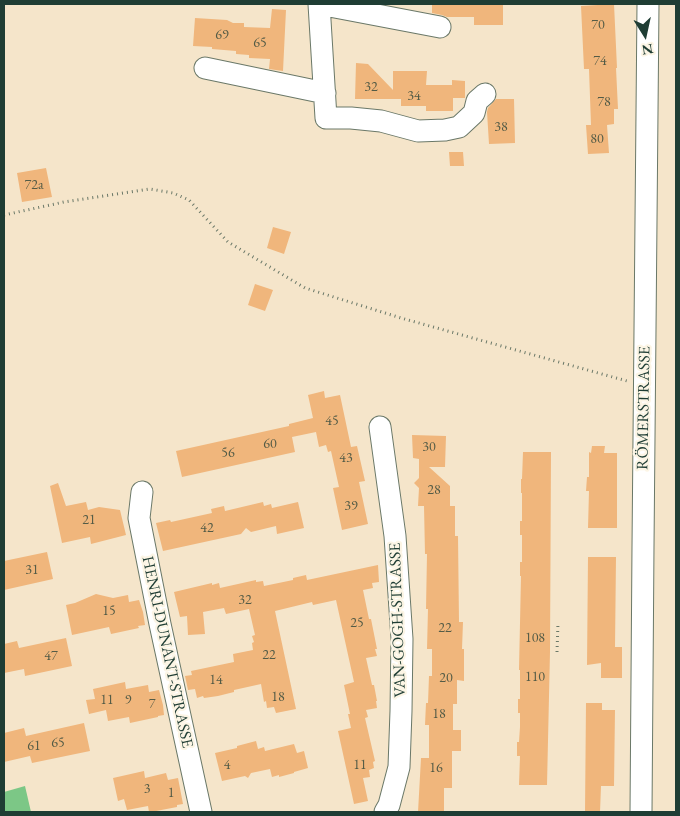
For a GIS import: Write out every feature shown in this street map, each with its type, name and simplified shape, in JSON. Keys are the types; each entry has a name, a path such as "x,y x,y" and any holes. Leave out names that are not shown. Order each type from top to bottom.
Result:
{"street":[{"path":"440,27 319,4 326,118 381,121 418,131 446,130 459,127 474,113 477,101 485,94"},
{"name":"RÖMERSTRASSE","path":"641,812 648,4"},
{"path":"205,68 325,93"},
{"name":"VAN-GOGH-STRASSE","path":"380,427 395,536 402,639 399,767 389,805 385,812"},
{"name":"HENRI-DUNANT-STRASSE","path":"142,492 138,518 201,812"}],"path":[{"path":"4,215 64,202 150,189 173,193 189,200 228,242 305,288 401,318 645,386"},
{"path":"557,652 558,623"}],"green space":[{"path":"25,786 31,812 4,812 4,792"}],"building":[{"path":"432,4 503,4 503,25 474,25 474,17 447,17 432,13"},
{"path":"614,4 618,109 614,109 614,124 607,125 609,153 588,154 586,125 591,125 589,69 584,69 581,6"},
{"path":"272,9 286,10 283,71 269,69 270,59 249,58 249,55 236,54 236,51 193,46 195,18 244,23 244,27 270,28"},
{"path":"356,63 368,64 393,90 393,71 427,71 426,85 452,85 452,80 465,81 465,98 453,98 453,111 426,111 426,106 401,106 401,99 355,99"},
{"path":"496,99 514,99 515,143 489,144 487,112"},
{"path":"449,152 463,152 464,166 450,166"},
{"path":"46,168 52,197 22,202 17,173"},
{"path":"273,227 291,232 284,254 267,248"},
{"path":"255,284 273,290 265,311 248,305"},
{"path":"324,391 325,398 340,395 351,447 357,446 365,481 359,482 368,524 342,530 333,488 339,487 331,451 328,452 326,445 319,447 316,432 292,437 295,452 182,477 176,451 289,426 289,424 313,418 308,395"},
{"path":"412,435 446,436 445,467 429,467 450,486 450,506 455,506 455,536 458,536 459,622 463,622 464,681 457,680 457,704 453,704 453,730 461,730 461,751 452,751 452,788 444,788 444,812 418,812 421,758 429,758 429,725 425,725 429,676 432,676 432,649 427,649 427,554 425,554 424,506 418,506 419,488 414,483 419,478 419,459 413,458"},
{"path":"592,446 605,446 604,453 617,453 617,528 588,528 589,491 586,491 587,477 589,477 589,452 591,453"},
{"path":"523,452 551,452 547,785 519,785 520,756 517,756 517,742 519,742 520,727 518,699 520,699 520,562 522,562 522,535 520,535 520,521 522,521 521,479"},
{"path":"58,483 66,506 86,502 88,510 99,507 120,510 126,535 91,544 90,537 62,543 50,486"},
{"path":"263,502 264,506 271,504 272,508 298,502 304,528 277,534 276,526 251,532 246,528 241,534 163,551 156,523 170,520 171,522 212,513 211,509 224,506 225,511"},
{"path":"47,552 53,579 4,590 4,561"},
{"path":"588,557 616,557 615,647 622,647 622,678 601,678 601,663 587,665"},
{"path":"378,565 379,582 372,583 373,588 363,590 377,649 375,649 377,656 366,658 377,701 377,708 366,710 368,717 365,718 375,761 373,762 374,768 369,770 370,777 363,778 368,801 354,804 338,731 351,728 344,685 354,682 336,600 313,605 312,602 275,611 296,709 276,713 274,707 267,708 261,684 204,698 203,696 197,698 195,689 188,690 185,676 192,675 191,671 234,662 233,654 253,650 252,643 254,642 252,636 255,635 249,609 226,614 224,608 203,612 205,634 188,635 187,616 180,617 174,592 212,583 212,585 219,583 220,588 256,580 256,582 263,581 264,586 293,580 293,578 306,575 307,580"},
{"path":"96,594 113,598 128,595 129,602 139,600 145,625 111,634 109,627 72,635 66,605"},
{"path":"66,638 72,666 25,676 24,669 4,673 4,644 17,641 19,648"},
{"path":"125,682 126,689 148,685 149,692 159,690 164,715 130,723 129,717 108,721 106,710 89,714 86,700 95,699 93,689"},
{"path":"586,703 602,703 602,710 615,710 614,786 601,786 600,812 585,812"},
{"path":"84,723 90,751 32,763 30,756 4,762 4,733 24,728 26,736"},
{"path":"256,741 258,749 264,747 265,751 294,744 297,753 304,751 308,768 279,777 279,775 272,777 270,769 251,773 248,778 245,776 222,781 215,753"},
{"path":"144,771 145,778 166,773 168,780 178,778 183,804 151,812 149,812 148,806 127,810 124,799 118,801 113,778"}]}
